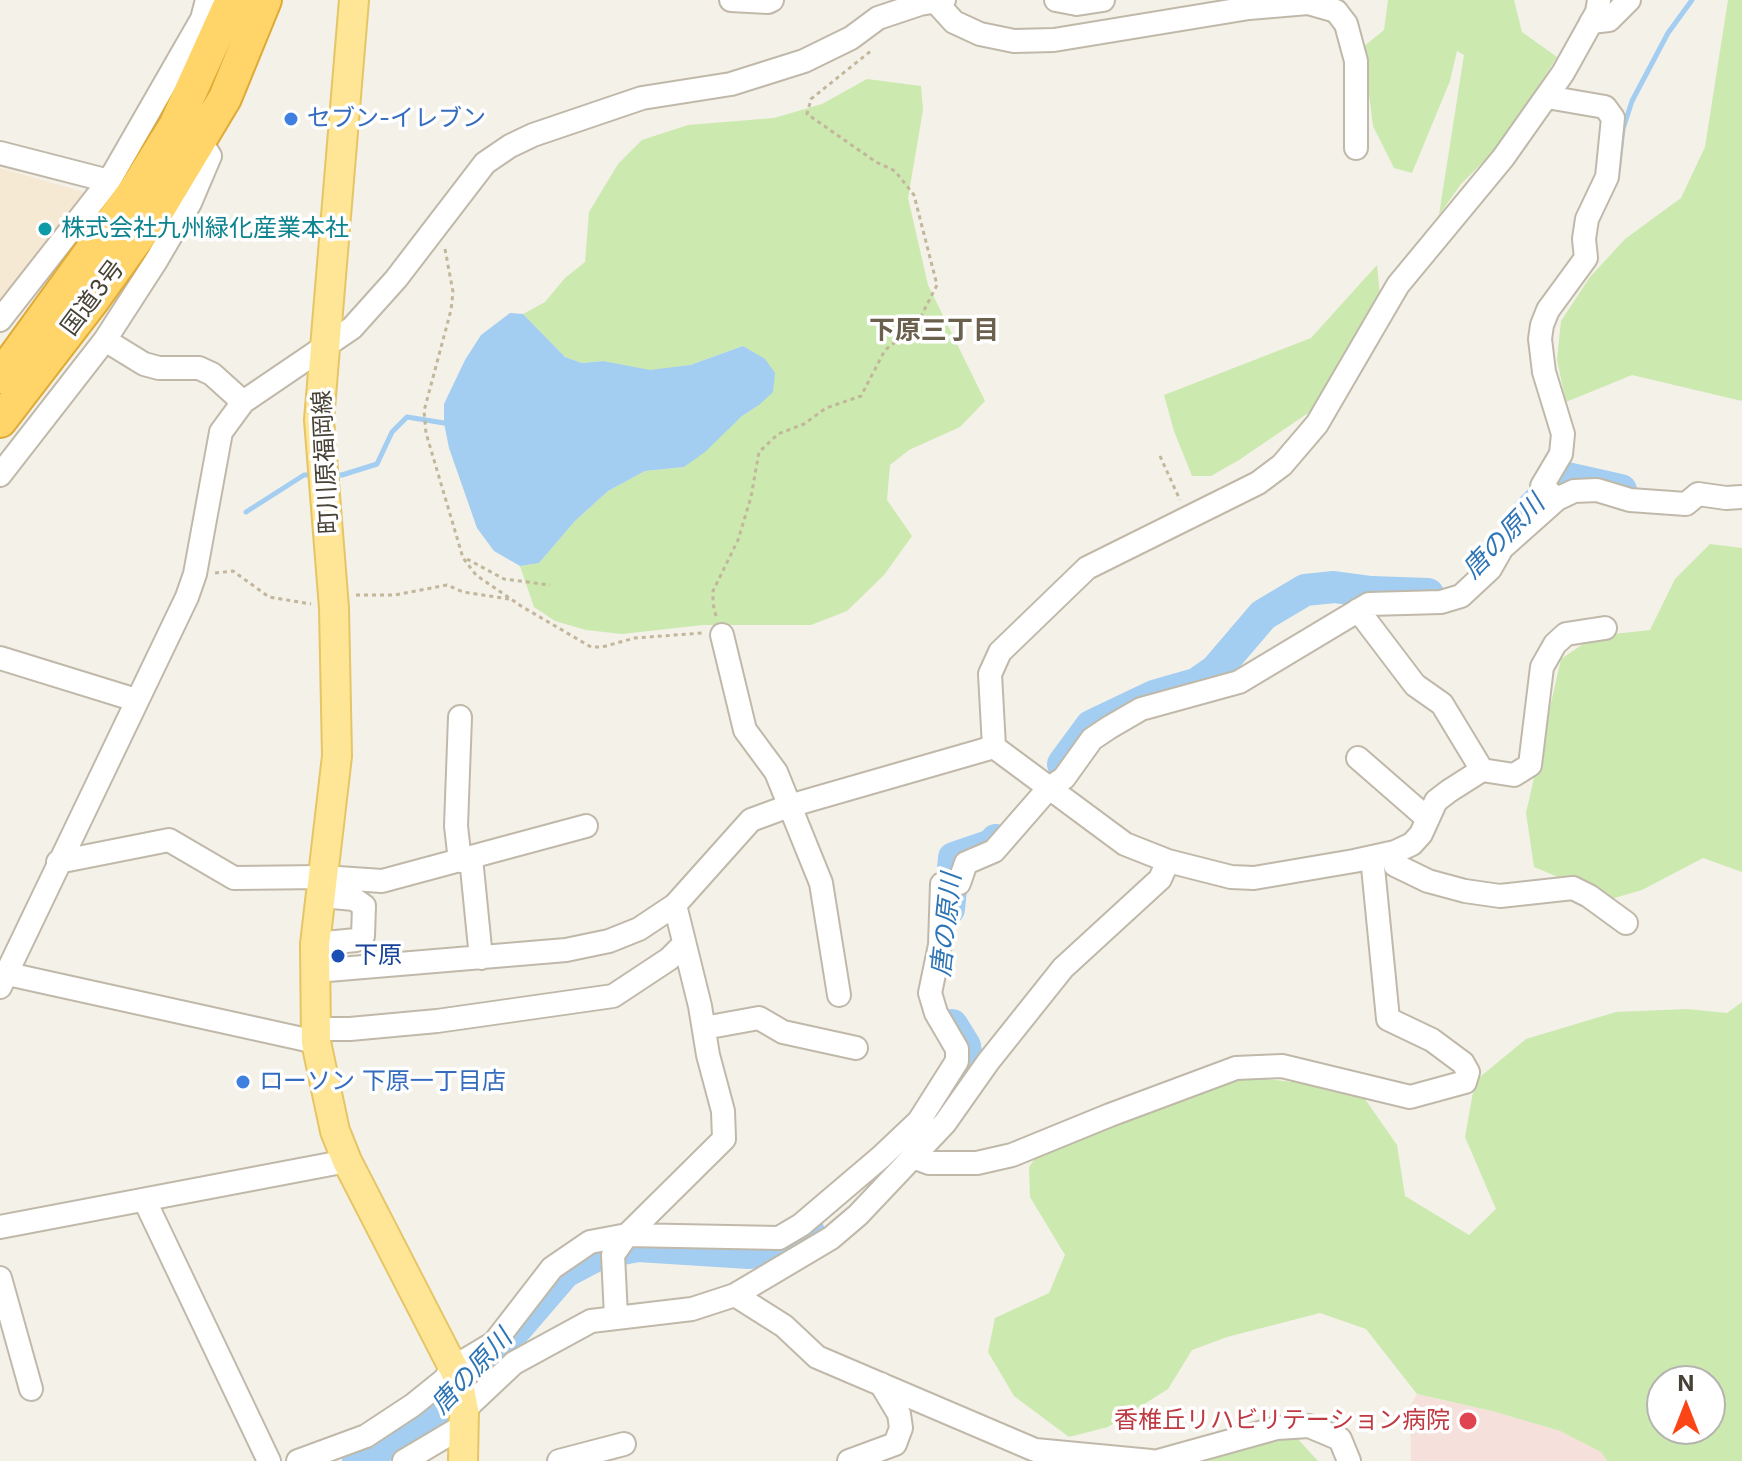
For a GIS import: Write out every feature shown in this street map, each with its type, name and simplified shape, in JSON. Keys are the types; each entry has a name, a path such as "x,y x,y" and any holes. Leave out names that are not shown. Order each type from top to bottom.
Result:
{"highway":[{"name":"国道3号","path":"0,377 144,177 175,126 232,0"},
{"name":"国道3号","path":"14,432 102,289 159,208 225,98 265,0"}],"main road":[{"name":"町川原福岡線","path":"354,0 319,420 334,608 337,756 316,957 316,1035 335,1131 347,1161 455,1371 464,1418"},
{"path":"463,1461 464,1418"}],"street":[{"path":"0,320 109,181 202,19 207,0"},
{"path":"731,0 772,0"},
{"path":"1056,0 1077,4 1103,0"},
{"path":"994,747 990,674 1000,652 1087,568 1258,483 1282,465 1317,424 1398,285 1503,158 1547,97 1597,12 1599,0"},
{"path":"1591,22 1609,20 1629,0"},
{"path":"684,944 669,959 613,996 316,1035 4,981 10,944 58,862 187,597 195,574 221,432 243,402 352,328 396,279 485,163 510,146 533,135 642,98 731,84 804,61 851,38 878,18 938,1 954,22 980,34 1014,41 1054,40 1249,8 1308,3 1336,11 1346,24 1356,61 1356,148"},
{"path":"1547,97 1605,107 1613,118 1607,177 1587,219 1584,239 1586,258 1548,310 1542,325 1540,339 1544,372 1563,434 1561,454 1542,486 1557,499"},
{"path":"0,475 14,432 105,340 156,261 190,203 210,156 200,140"},
{"path":"0,153 109,181"},
{"path":"105,340 144,364 159,368 199,368 212,374 243,402"},
{"path":"404,1461 464,1418 514,1363 591,1321 692,1309 735,1295 831,1238 858,1215 913,1146 919,1121 957,1061 957,1049 936,1013 930,993 950,884 966,863 994,851 1042,783 1064,778 1092,739 1141,709 1239,682 1369,604 1441,602 1461,596 1490,569 1502,548 1557,499 1574,491 1597,490 1630,500 1686,504 1698,494 1742,497"},
{"path":"1358,610 1415,685 1442,704 1482,770"},
{"path":"316,957 481,958 566,950 609,941 639,929 675,905 751,820 789,806 994,747 1125,844 1168,861 1231,877 1254,878 1384,854 1412,844 1421,834 1436,801 1482,770 1514,775 1530,765 1542,667 1555,644 1566,634 1605,628"},
{"path":"722,635 745,730 776,772 821,883 839,995"},
{"path":"0,658 136,700"},
{"path":"460,717 456,826 466,859 481,958"},
{"path":"1358,758 1428,819"},
{"path":"58,862 169,840 234,878 322,886 382,881 586,826"},
{"path":"913,1146 929,1163 977,1163 1012,1155 1236,1068 1282,1066 1410,1097 1465,1082 1468,1072 1463,1063 1432,1040 1388,1019 1384,854"},
{"path":"1384,854 1395,865 1428,881 1465,891 1500,896 1573,888 1626,923"},
{"path":"298,1461 366,1436 413,1405 494,1343 552,1268 590,1242 627,1235 779,1238 801,1225 945,1123 988,1062 1063,968 1160,879 1168,861"},
{"path":"316,957 363,936 364,906 322,886"},
{"path":"616,1316 613,1255 627,1235 724,1139 723,1111 675,905"},
{"path":"704,1028 759,1018 783,1032 856,1048"},
{"path":"0,1227 347,1161"},
{"path":"145,1201 269,1461"},
{"path":"0,1278 31,1389"},
{"path":"735,1295 784,1326 817,1357 1035,1450 1151,1461"},
{"path":"849,1461 895,1444 901,1428 899,1414 881,1384"},
{"path":"1158,1461 1277,1428 1309,1426 1340,1439 1349,1461"},
{"path":"559,1461 624,1444"}],"path":[{"path":"722,635 713,604 713,591 738,540 751,497 759,452 778,434 804,424 826,408 861,396 885,350 916,326 937,285 914,195 895,171 876,162 807,114 811,99 872,49"},
{"path":"435,228 444,247 453,292 424,411 426,433 463,558 476,575 591,647 635,638 714,632 722,635"},
{"path":"1160,456 1189,518"},
{"path":"463,558 504,579 550,585"},
{"path":"195,574 233,571 269,597 334,608 349,604 352,595 395,595 447,585 463,592 512,600"}],"shaded area":[{"path":"0,168 84,192 0,305"},
{"name":"香椎丘リハビリテーション病院","path":"1417,1394 1560,1431 1601,1452 1607,1461 1411,1461 1410,1406"}],"green space":[{"path":"1388,0 1514,0 1522,32 1557,57 1502,143 1461,184 1439,215 1464,55 1457,51 1450,81 1412,173 1394,168 1373,126 1363,47 1384,30"},
{"path":"1728,0 1742,0 1742,401 1632,375 1566,402 1557,360 1561,321 1590,277 1625,239 1681,198 1705,147"},
{"path":"867,79 921,86 923,110 908,198 928,285 985,401 960,427 909,450 890,465 887,500 912,536 884,575 847,611 811,625 703,625 622,634 586,630 555,621 534,607 520,566 539,563 575,521 608,491 645,471 684,467 759,405 743,346 690,365 650,371 603,361 582,363 565,357 523,314 545,302 565,278 585,262 589,212 618,164 642,140 688,125 774,118 822,104"},
{"path":"1377,265 1380,296 1314,409 1211,476 1192,476 1164,395 1311,338"},
{"path":"1710,544 1742,548 1742,872 1703,858 1642,890 1611,899 1534,867 1526,813 1561,659 1595,636 1650,630 1675,579"},
{"path":"1742,1002 1742,1461 1607,1461 1601,1452 1560,1431 1417,1394 1366,1329 1320,1313 1227,1337 1192,1350 1168,1389 1108,1427 1069,1437 1014,1396 988,1352 995,1318 1049,1293 1065,1255 1030,1197 1029,1167 1056,1129 1219,1074 1358,1089 1397,1145 1405,1196 1469,1235 1496,1209 1465,1137 1475,1081 1526,1039 1616,1012 1687,1009 1727,1013"},
{"path":"1295,1436 1318,1461 1205,1461 1242,1450"}],"water":[{"path":"510,313 523,314 565,357 582,363 603,361 650,370 690,365 743,346 765,359 775,373 773,392 684,467 645,471 608,491 575,521 539,563 520,566 494,551 477,528 449,448 444,423 444,404 465,360 481,335"}],"waterway":[{"path":"1618,172 1623,129 1632,101 1668,33 1692,0"},
{"path":"331,475 342,475 377,464 392,432 407,417 444,423"},
{"path":"1563,477 1565,466"},
{"path":"246,512 304,475 313,475"},
{"name":"唐の原川","path":"1528,512 1563,477 1621,490"},
{"name":"唐の原川","path":"1063,764 1091,726 1154,696 1196,684 1216,670 1263,615 1305,590 1334,587 1428,594"},
{"name":"唐の原川","path":"949,909 954,858 992,845 996,840"},
{"name":"唐の原川","path":"936,1113 968,1065 965,1046 952,1025"},
{"name":"唐の原川","path":"358,1461 430,1418 485,1365 565,1272 601,1253 638,1246 749,1253 776,1248 809,1232"}],"place":[{"name":"セブン-イレブン","path":"291,119"},
{"name":"株式会社九州緑化産業本社","path":"45,229"},
{"name":"下原","path":"338,956"},
{"name":"ローソン 下原一丁目店","path":"243,1082"},
{"name":"香椎丘リハビリテーション病院","path":"1468,1421"}],"district":[{"name":"下原三丁目","path":"934,331"}]}
